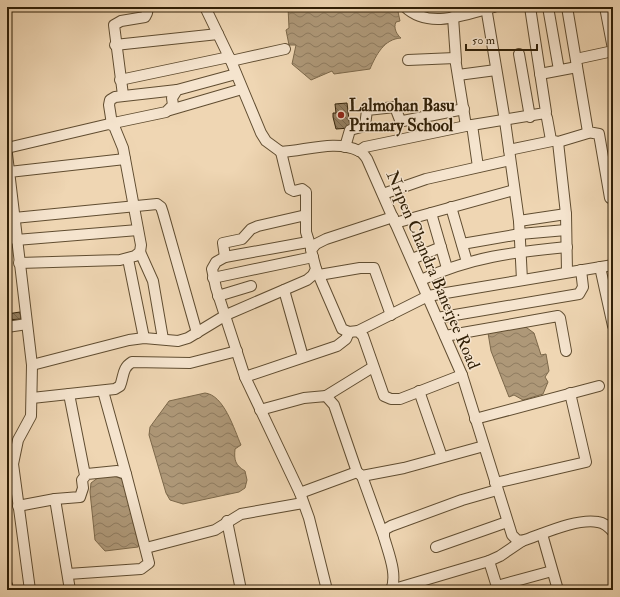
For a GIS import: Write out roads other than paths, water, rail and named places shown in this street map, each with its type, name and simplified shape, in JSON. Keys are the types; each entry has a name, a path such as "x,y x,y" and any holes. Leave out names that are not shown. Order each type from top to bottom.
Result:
{"street":[{"path":"122,95 115,45 114,25 121,21 145,17 148,7"},
{"path":"205,7 230,59 261,133 266,141 281,152 290,189 294,191 302,189 306,192 306,228 318,272 342,329 363,336 384,396 391,399 400,399 462,375"},
{"path":"405,7 412,13 424,18 439,20 488,8 519,220 522,251 522,280"},
{"path":"530,7 545,113 555,142 566,214 567,272"},
{"path":"548,7 559,70"},
{"path":"567,7 588,133"},
{"path":"540,74 559,70 613,50 610,18 605,7"},
{"path":"453,17 458,76 464,109 478,167"},
{"path":"115,45 218,34"},
{"path":"120,80 285,49"},
{"path":"519,54 530,117"},
{"path":"408,60 454,58 456,60"},
{"path":"458,76 496,70"},
{"path":"163,339 153,281 140,252 141,245 125,159 116,129 111,124 109,105 110,100 122,95 177,90 236,74"},
{"path":"7,148 170,110 242,89"},
{"path":"170,110 173,105 172,98 177,90"},
{"path":"345,147 350,130 365,126 367,110 395,107 400,120 404,121 464,109"},
{"path":"281,152 331,146 345,147 359,151 365,147 469,126 530,117 545,113"},
{"path":"383,194 426,179 478,167 509,155 588,133 599,134 610,198"},
{"name":"Nripen Chandra Banerjee Road","path":"359,151 368,159 462,375 507,522 512,535 517,540 522,541"},
{"path":"7,154 32,365 32,416 18,440 14,451 13,464 30,590"},
{"path":"9,172 125,159"},
{"path":"213,278 247,271 311,249 316,244 326,239 394,220 431,213 514,190"},
{"path":"14,218 157,204 161,207 197,333"},
{"path":"451,207 467,262"},
{"path":"431,213 447,268"},
{"path":"519,220 566,214"},
{"path":"226,257 223,243 226,241 242,239 251,229 258,226 306,215"},
{"path":"16,240 138,230"},
{"path":"462,244 520,234 566,230"},
{"path":"412,258 441,247"},
{"path":"421,280 447,268 467,262 522,251 567,247"},
{"path":"311,249 226,257 216,262 212,269 218,296 226,315 245,377 260,410 275,436 302,498 327,590"},
{"path":"19,263 128,259 140,252"},
{"path":"128,259 144,338"},
{"path":"245,377 343,343 353,332 428,296 613,265"},
{"path":"600,267 609,288 613,326"},
{"path":"32,365 129,340 144,338 178,340 197,333 226,315 307,280 318,272 374,268 391,314"},
{"path":"437,318 579,294 583,288 582,270"},
{"path":"247,271 254,303"},
{"path":"218,296 250,286"},
{"path":"284,290 303,357"},
{"path":"445,336 558,316 560,318 566,351"},
{"path":"7,327 26,324"},
{"path":"32,398 115,389 120,386 123,370 132,362 190,363 237,351"},
{"path":"260,410 304,398 326,396 373,367"},
{"path":"475,419 599,386"},
{"path":"68,574 141,568 149,563 103,391"},
{"path":"419,391 442,457"},
{"path":"18,506 55,499 80,497 83,488 82,480 85,475 69,394"},
{"path":"384,537 384,530 391,526 496,486 586,462 570,394"},
{"path":"326,396 334,405 384,537 394,577 394,585 391,590"},
{"path":"146,548 215,530 227,521 241,514 302,498 360,474 442,457 484,446"},
{"path":"85,475 117,471 126,474"},
{"path":"55,499 70,590"},
{"path":"227,521 241,590"},
{"path":"436,547 507,522"},
{"path":"391,590 423,585 489,561 500,556 522,541 563,527 588,522 598,522 606,525 613,532"},
{"path":"542,534 558,590"},
{"path":"489,561 498,588 552,571"}],"water":[{"path":"288,7 397,7 400,21 396,22 395,29 401,38 390,41 381,49 370,69 334,74 332,71 311,80 292,64 296,45 289,45 286,30 289,28"},
{"path":"523,325 534,333 541,355 546,354 549,371 545,377 548,382 543,394 523,400 514,395 509,397 491,351 488,333"},
{"path":"205,393 212,395 218,400 232,422 241,445 235,449 235,459 239,467 245,471 247,480 245,488 239,492 183,504 170,500 166,493 149,435 150,427 169,401"},
{"path":"103,474 117,477 126,481 141,538 138,547 105,551 95,540 90,492 91,483"}],"railway":[{"path":"7,555 12,590"}],"place":[{"name":"Lalmohan Basu Primary School","path":"341,115"}]}
